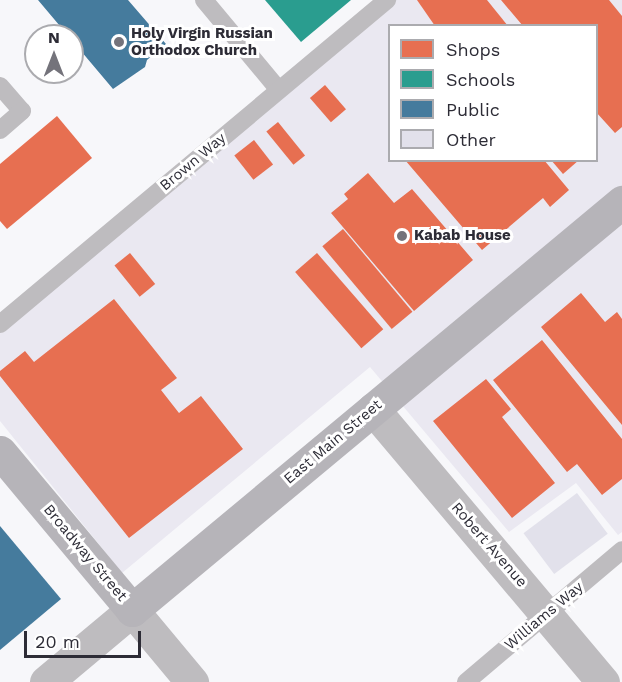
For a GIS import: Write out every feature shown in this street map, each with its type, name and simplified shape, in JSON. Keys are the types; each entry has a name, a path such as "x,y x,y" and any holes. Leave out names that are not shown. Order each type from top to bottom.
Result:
{"main road":[{"name":"East Main Street","path":"132,610 622,202"},
{"name":"Broadway Street","path":"0,452 132,610"}],"street":[{"name":"Robert Avenue","path":"373,409 603,682"},
{"name":"East Main Street","path":"46,682 132,610"},
{"name":"Broadway Street","path":"132,610 192,682"}],"lane":[{"path":"204,0 279,90"},
{"name":"Brown Way","path":"0,324 387,0"},
{"path":"0,86 22,111 0,130"},
{"name":"Williams Way","path":"466,682 622,550"}],"shaded area":[{"path":"389,0 622,0 622,532 618,535 576,483 509,532 370,367 122,573 0,421 0,324"}],"building: Shops":[{"path":"417,0 487,0 506,24 434,24"},
{"path":"501,0 609,0 622,16 622,127 615,133 598,114 598,24 521,24"},
{"path":"325,85 346,109 331,122 310,98"},
{"path":"57,116 92,158 7,229 0,221 0,164"},
{"path":"278,122 305,155 293,165 266,131"},
{"path":"254,140 273,164 253,180 234,155"},
{"path":"407,162 546,162 569,190 550,207 543,198 482,250"},
{"path":"553,162 577,162 563,174"},
{"name":"Kabab House","path":"368,173 394,203 412,189 473,260 414,311 331,213 348,199 344,194"},
{"path":"343,229 412,312 392,329 322,246"},
{"path":"130,253 155,284 140,297 114,266"},
{"path":"317,253 383,329 361,348 295,272"},
{"path":"581,293 605,322 617,312 622,319 622,425 541,327"},
{"path":"114,299 177,378 161,390 179,413 201,396 243,449 129,538 0,376 0,371 25,351 34,362"},
{"path":"542,340 622,439 622,479 602,495 577,464 567,472 493,380"},
{"path":"486,379 511,409 502,417 555,483 512,518 433,421"}],"building: Schools":[{"path":"265,0 351,0 301,42"}],"building: Public":[{"name":"Holy Virgin Russian Orthodox Church","path":"38,0 128,0 166,44 147,60 145,67 113,89 84,55 84,24 58,24"},
{"path":"0,526 61,599 0,650"}],"building: Other":[{"path":"577,493 608,534 554,574 523,533"}],"place":[{"name":"Holy Virgin Russian Orthodox Church","path":"119,42"},
{"name":"Kabab House","path":"402,236"}]}
